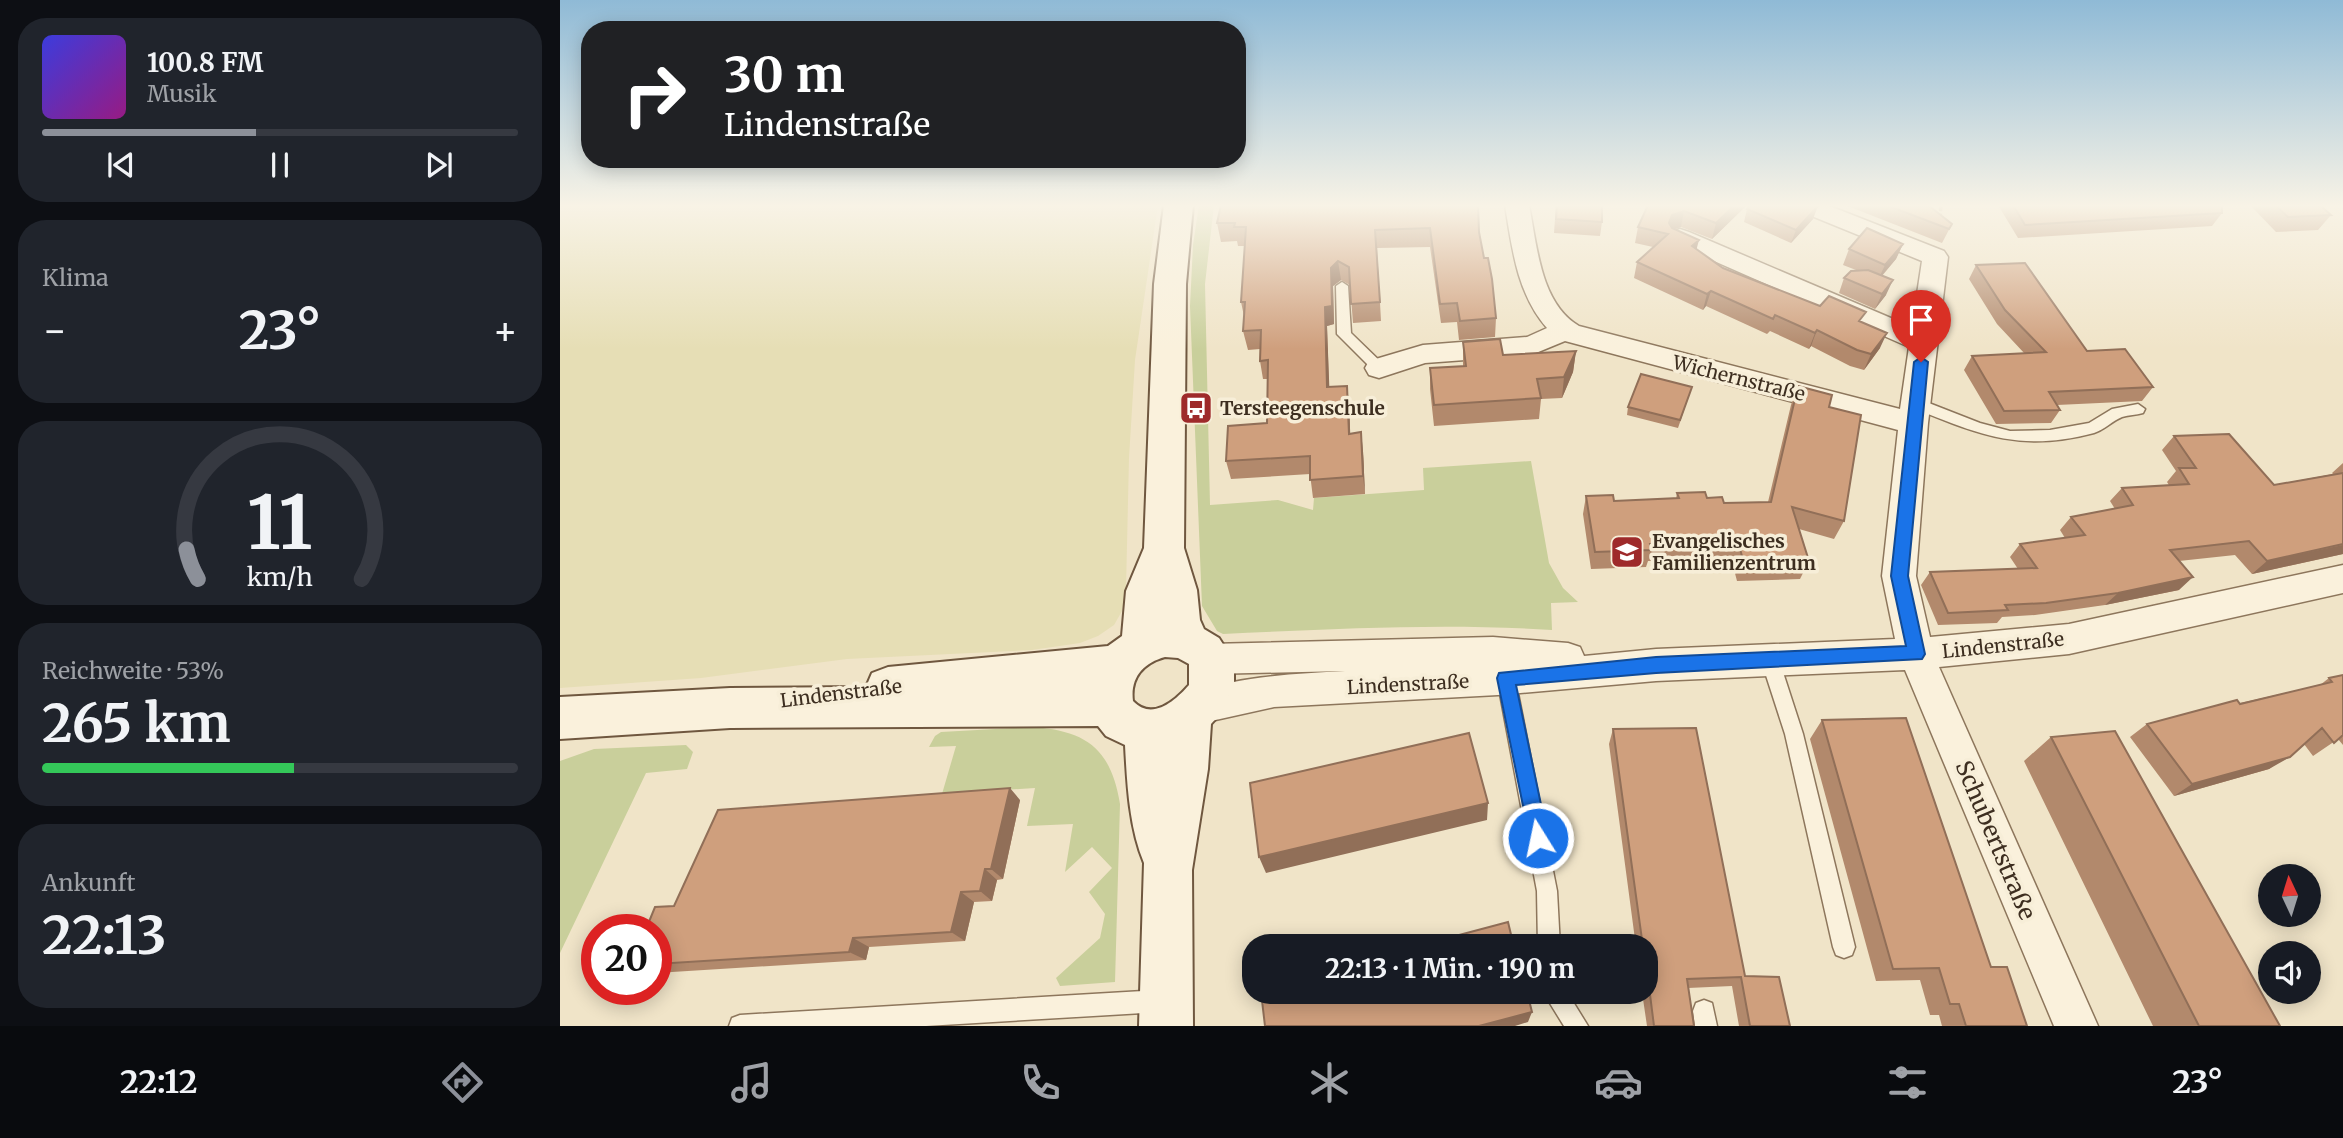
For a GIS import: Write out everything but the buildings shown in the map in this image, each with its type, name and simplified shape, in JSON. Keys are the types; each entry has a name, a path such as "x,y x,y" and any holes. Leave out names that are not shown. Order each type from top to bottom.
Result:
{"street":[{"path":"1152,695 1211,690 1213,674 1179,620 1177,590 1164,548 1170,284 1174,253"},
{"path":"1379,368 1423,354 1531,346 1565,330 1547,310 1533,279 1527,253"},
{"path":"1717,253 1923,342"},
{"name":"Schubertstraße","path":"1925,253 1935,257 1923,342 1899,576 1916,654 2076,1026"},
{"name":"Wichernstraße","path":"1565,330 1602,343 1915,413"},
{"path":"1164,548 1146,591 1152,695 1150,776 1167,870 1166,1013"},
{"name":"Lindenstraße","path":"560,718 730,708 1069,707 1152,695 1506,678 1656,665 1916,654 2070,639 2343,579"},
{"path":"1152,695 1165,639 1198,650"},
{"name":"Lindenstraße","path":"1198,650 1493,652 1656,665"}],"lane":[{"path":"1342,286 1344,334 1379,368"},
{"path":"1915,413 2010,436 2050,435 2093,428 2117,414 2138,409"},
{"path":"1770,660 1794,734 1844,947"},
{"path":"1506,678 1547,891 1549,934"},
{"path":"1562,1004 1577,1026"},
{"path":"740,1026 1166,1013"}],"shaded area":[{"path":"560,253 1151,253 1135,360 1129,458 1126,589 1122,611 1114,625 1098,636 1080,643 1032,650 847,659 701,678 560,688"}],"green space":[{"path":"1193,253 1209,253 1205,284 1210,505 1278,500 1313,510 1314,498 1424,490 1423,468 1531,461 1549,563 1563,588 1578,602 1551,603 1552,630 1428,627 1223,634 1217,631 1202,606 1190,306"},
{"path":"1033,727 1068,733 1093,746 1103,757 1116,785 1120,804 1115,982 1060,986 1056,978 1100,938 1105,914 1089,892 1112,868 1092,847 1065,872 1073,824 1027,826 1035,788 942,794 956,746 929,747 935,736 941,732"},
{"path":"686,745 693,752 687,769 646,773 560,953 560,761 594,749"}],"place":[{"name":"Tersteegenschule","path":"1196,408"},
{"name":"Evangelisches Familienzentrum","path":"1627,552"}],"route":[{"path":"1538,838 1506,678 1656,665 1916,654 1899,576 1921,362"}]}
